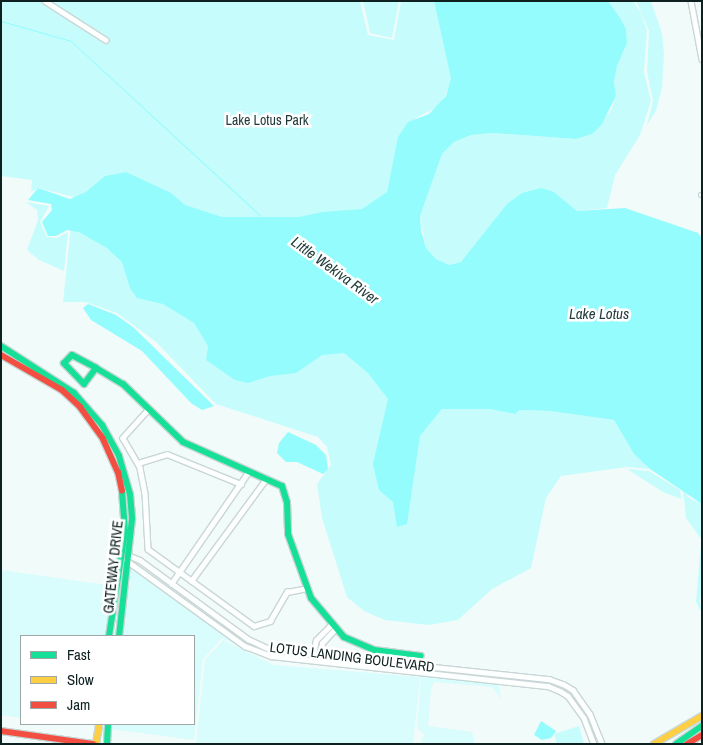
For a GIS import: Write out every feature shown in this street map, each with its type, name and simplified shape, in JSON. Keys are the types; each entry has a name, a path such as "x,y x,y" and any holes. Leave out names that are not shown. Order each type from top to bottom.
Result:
{"street":[{"path":"45,1 106,40"},
{"path":"691,1 702,59"},
{"name":"GATEWAY DRIVE","path":"1,346 74,393 110,438 130,494 132,519 126,558 109,635"},
{"name":"GATEWAY DRIVE","path":"1,355 62,390 80,407 103,439 118,472 123,495 126,558 119,635"},
{"path":"96,368 84,384 75,378 64,363 72,355 96,368 124,384 190,446 278,483 285,493 288,534 311,598 344,637 374,650 421,656"},
{"path":"149,409 123,438 138,463 145,493 148,549 178,573 254,626 270,621 287,592 307,588"},
{"path":"138,463 167,454 241,484"},
{"path":"167,590 249,471"},
{"path":"190,581 266,478"},
{"name":"LOTUS LANDING BOULEVARD","path":"126,558 172,583 248,639 272,650 549,679 573,690 590,714 602,744"},
{"name":"LOTUS LANDING BOULEVARD","path":"126,558 245,646 271,656 548,686 568,696 584,718 594,744"},
{"path":"312,661 316,640 334,626"},
{"path":"319,662 322,643 334,626"},
{"path":"316,640 322,643"},
{"path":"654,744 702,716"},
{"path":"1,731 95,744 99,725"},
{"path":"107,744 108,725"},
{"path":"676,744 702,726"},
{"path":"687,744 702,735"}],"shaded area":[{"path":"117,551 106,635 20,635 20,718 1,715 1,570 107,585"},
{"path":"130,566 243,648 222,638 203,659 194,740 111,729 111,725 195,725 195,635 121,635"},
{"path":"223,640 274,665 420,677 413,744 196,744 205,660"},
{"path":"323,658 498,677 498,680 322,660"},
{"path":"421,675 499,685 501,699 492,687 434,682 431,689 428,726 472,732 475,744 420,744 424,734 417,728"}],"green space":[{"name":"Lake Lotus Park","path":"1,1 360,1 368,35 394,40 401,1 434,1 452,78 441,105 416,118 393,166 387,190 425,362 410,502 420,436 442,409 490,409 515,414 520,410 550,411 614,420 634,454 650,469 627,467 561,476 546,498 531,568 492,589 458,620 429,625 385,620 364,611 347,597 322,518 317,484 331,465 327,447 318,437 216,404 155,341 117,313 85,302 63,302 74,197 38,188 31,192 32,180 1,176","holes":["126,172 163,190 105,176"]},
{"path":"363,1 399,1 392,38 370,33"},
{"path":"608,1 633,1 641,13 647,31 644,72 651,101 640,135 615,175 607,208 577,211 554,192 476,245 461,262 449,265 436,259 426,248 420,216 442,154 454,142 471,135 493,133 576,139 592,134 611,110 616,96 614,82 617,66 627,43 626,29"},
{"path":"636,1 650,1 652,4 662,33 664,54 662,87 656,111 647,125 653,101 647,72 649,31"},
{"path":"26,202 49,206 40,222 47,237 57,238 68,232 64,271 39,260 27,250 38,220 37,210"},
{"path":"627,469 649,471 680,490 681,499 663,492"},
{"path":"683,489 689,498 702,504 702,540 686,518"},
{"path":"701,543 702,592 700,600 702,613 696,602"},
{"path":"579,726 584,744 557,744 554,734"}],"water":[{"name":"Lake Lotus","path":"434,1 608,1 626,29 627,43 617,66 614,82 616,96 602,124 592,134 576,139 493,133 471,135 454,142 442,154 420,216 421,230 426,248 436,259 449,265 461,262 507,204 522,193 541,188 554,192 577,211 625,208 698,233 702,238 702,504 650,469 634,454 614,420 550,411 520,410 515,414 490,409 442,409 420,436 407,524 397,527 393,502 379,490 373,464 388,399 368,373 344,353 322,355 296,373 270,376 248,383 235,380 206,360 208,346 194,323 163,304 137,298 130,288 122,262 107,248 79,232 67,230 56,236 48,236 42,222 52,210 51,204 28,200 38,188 70,199 86,192 105,176 126,172 171,193 185,205 222,217 299,217 322,212 362,209 387,192 398,137 408,122 429,114 446,96 451,78"},
{"path":"88,304 116,315 133,327 214,406 202,410 191,403 142,351 91,320 83,308"},
{"path":"288,432 316,445 326,455 328,469 323,474 297,462 286,462 277,453 279,443"},
{"path":"541,721 556,731 551,738 542,740 534,735"}],"waterway":[{"name":"Little Wekiva River","path":"1,21 71,41 263,218"}],"traffic: fast":[{"path":"1,346 74,393 102,425 119,456 130,494 132,519 119,635"},
{"path":"96,368 84,384 64,363 72,355 96,368 123,384 183,442 282,486 287,502 288,534 311,598 344,637 374,650 421,656"},
{"path":"109,635 125,531 122,491"},
{"path":"107,744 108,725"},
{"path":"676,744 702,726"}],"traffic: slow":[{"path":"654,744 702,716"},
{"path":"96,744 99,725"}],"traffic: jam":[{"path":"1,355 62,390 80,407 103,439 118,472 122,491"},
{"path":"1,731 93,744"},
{"path":"687,744 702,735"}]}
